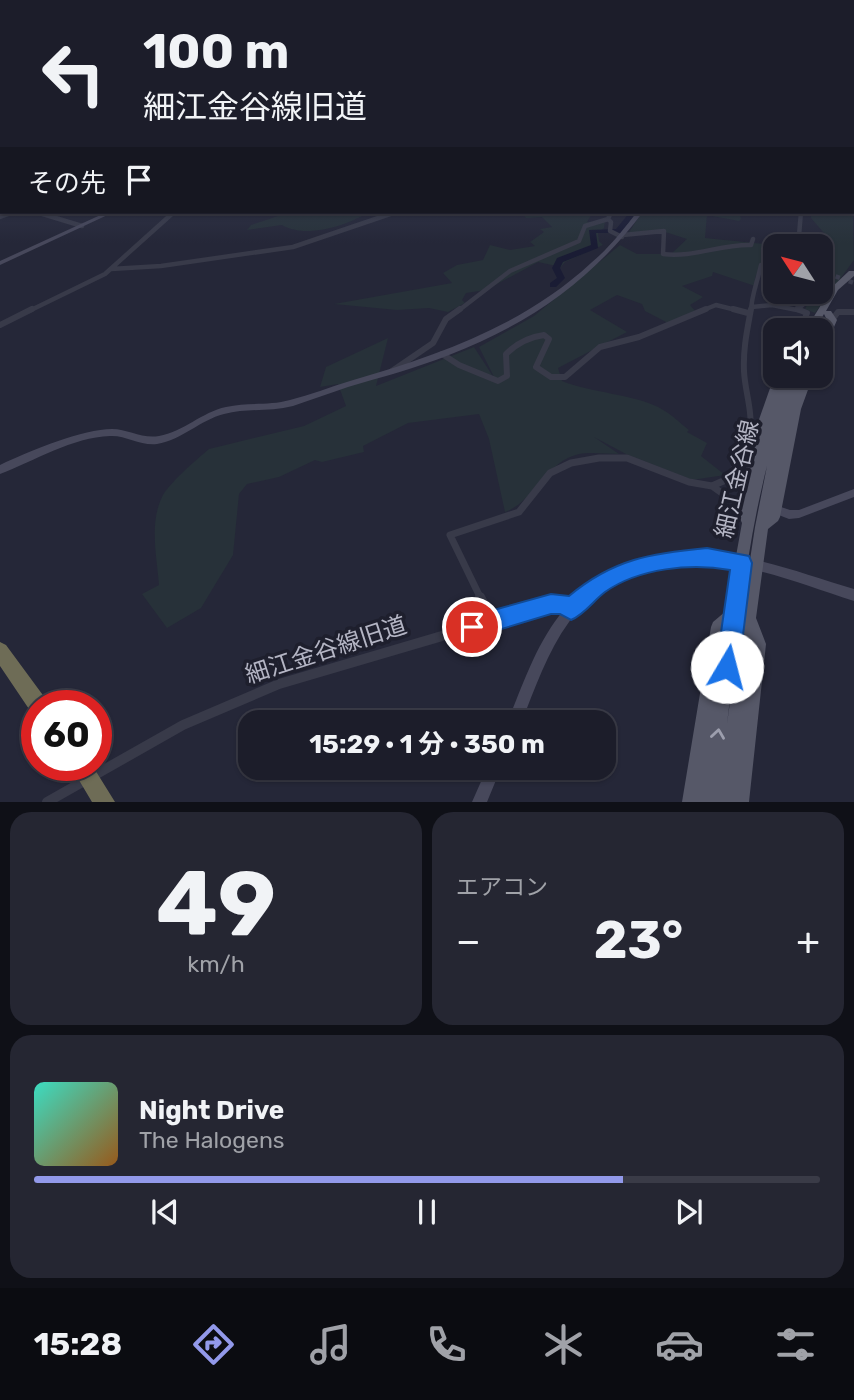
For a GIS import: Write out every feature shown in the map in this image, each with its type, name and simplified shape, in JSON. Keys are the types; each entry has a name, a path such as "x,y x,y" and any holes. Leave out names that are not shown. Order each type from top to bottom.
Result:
{"highway":[{"path":"0,651 27,690"},
{"path":"91,781 105,802"}],"main road":[{"path":"827,318 853,272"},
{"path":"816,318 835,289 853,272"},
{"path":"775,388 740,506 755,525 774,516 796,409 804,388"},
{"name":"細江金谷線","path":"726,802 748,564 766,446 785,388"},
{"name":"細江金谷線","path":"755,525 794,388"},
{"path":"691,802 719,627 742,616 759,644 740,802"},
{"name":"細江金谷線","path":"709,802 742,616"}],"street":[{"path":"43,214 82,226"},
{"path":"0,263 107,214"},
{"path":"0,325 111,269 172,214"},
{"path":"111,269 161,266 293,247 390,214"},
{"path":"392,371 433,343 446,319 482,295 510,271 579,242 585,226 608,219 610,214"},
{"path":"0,470 28,457 107,432 156,440 227,410 271,408 442,354 504,329 526,317 603,256 638,214"},
{"path":"799,234 802,214"},
{"path":"608,219 611,222 610,231 622,236 666,232 663,254 680,257 691,257 727,245 751,245 753,239"},
{"path":"712,486 730,478 738,466 752,426 744,375 743,346 750,303 757,291 757,276 761,265"},
{"path":"798,309 804,304"},
{"path":"442,354 459,365 498,381 508,376 506,354 534,336 544,335 549,339 536,367 546,375 560,378 565,377 600,347 639,337 716,305 750,310 762,305 798,309 809,315 809,318"},
{"path":"830,316 838,312 852,312 854,305"},
{"path":"492,621 450,535 519,512 550,473 571,463 618,457 645,463 689,482 712,486 740,506"},
{"path":"775,509 789,515 799,514 851,496"},
{"path":"520,710 548,647 571,609 598,585 629,569 707,557 748,564 854,595"},
{"name":"細江金谷線旧道","path":"112,758 183,724 279,684 558,603 571,609"},
{"path":"480,801 489,780"},
{"name":"細江金谷線旧道","path":"47,802 73,781"}],"shaded area":[{"path":"284,214 365,214 338,226 314,231 291,229 282,225 247,230 251,225"},
{"path":"523,214 592,214 587,222 605,221 604,228 598,233 599,241 603,245 565,262 561,267 538,262 486,290 466,293 462,300 465,303 448,312 429,308 397,310 334,304 452,283 443,273 457,265 483,260 490,245 510,250 535,246 530,242 544,232 540,229 552,227 542,217 526,218"},
{"path":"641,214 740,214 739,221 707,215 705,238 763,244 763,262 755,278 755,286 713,272 712,276 682,286 703,297 690,305 696,312 668,323 645,311 642,304 617,295 590,310 627,332 558,368 562,381 636,399 662,409 689,430 687,432 707,443 701,456 725,475 692,480 626,454 594,437 619,454 584,453 567,458 515,507 505,512 489,439 479,414 408,423 363,446 364,452 322,462 315,460 279,477 247,484 239,494 233,555 201,608 167,628 142,594 159,585 155,529 158,507 165,491 209,449 304,426 346,406 338,384 320,387 326,367 388,338 376,386 474,347 496,381 479,347 534,316 620,245 637,254 671,254 687,239 662,231 628,234"},
{"path":"811,214 853,214 854,260 833,289 835,246 833,234 825,234 811,218"},
{"path":"808,304 822,304 815,313 805,309"}],"waterway":[{"path":"553,285 561,278 556,268 560,260 595,246 592,232 618,231 631,214"}],"tunnel":[{"path":"833,275 854,283"}],"route":[{"path":"472,627 551,604 562,604 571,609 598,585 629,569 707,557 742,563 727,667"}]}
